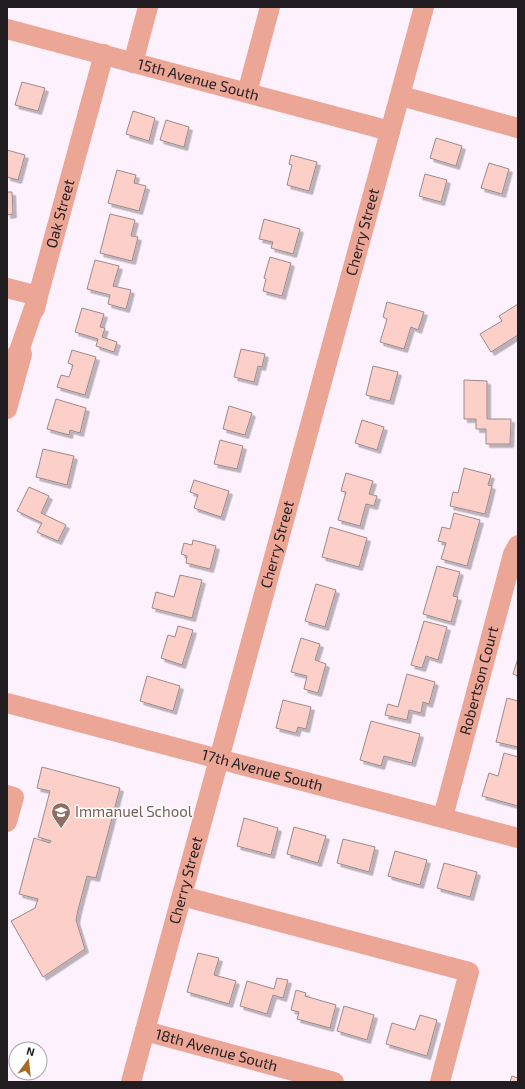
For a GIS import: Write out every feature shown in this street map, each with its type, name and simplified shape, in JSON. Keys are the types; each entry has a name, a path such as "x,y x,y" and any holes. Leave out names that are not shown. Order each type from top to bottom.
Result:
{"street":[{"path":"133,63 148,7"},
{"path":"246,93 270,7"},
{"name":"Cherry Street","path":"131,1082 390,131 401,96 424,7"},
{"name":"15th Avenue South","path":"7,28 390,131"},
{"name":"Oak Street","path":"7,369 19,351 38,296 104,54"},
{"path":"401,96 518,128"},
{"path":"7,288 38,296 7,409"},
{"name":"Robertson Court","path":"442,817 513,554 518,545"},
{"name":"17th Avenue South","path":"7,703 220,758 518,838"},
{"path":"7,795 14,797 7,822"},
{"path":"182,896 469,972 440,1082"},
{"name":"18th Avenue South","path":"145,1031 334,1082"}],"building":[{"path":"22,82 45,88 38,111 15,105"},
{"path":"133,111 155,118 149,141 126,134"},
{"path":"166,120 189,127 184,147 160,140"},
{"path":"436,138 462,146 456,166 430,158"},
{"path":"7,150 25,155 18,180 7,177"},
{"path":"291,155 317,162 309,191 287,185 292,165 289,164"},
{"path":"489,163 509,169 502,194 481,188"},
{"path":"117,170 136,175 134,183 146,186 139,211 108,203"},
{"path":"425,174 447,180 441,202 419,196"},
{"path":"7,192 12,192 13,214 7,215"},
{"path":"110,214 135,220 131,236 138,237 132,261 100,253"},
{"path":"264,219 300,229 293,254 271,248 273,242 259,239"},
{"path":"270,257 291,263 282,296 263,291 266,279 264,278"},
{"path":"95,260 119,266 113,286 131,290 126,309 108,304 110,295 87,289"},
{"path":"387,302 424,312 418,330 411,327 404,349 380,342 387,319 383,317"},
{"path":"518,304 518,335 491,352 480,334 502,321 499,316"},
{"path":"82,308 104,314 100,327 105,328 102,337 117,342 114,352 96,346 98,339 75,332"},
{"path":"241,349 265,354 262,367 258,366 254,382 234,377"},
{"path":"72,350 96,357 85,395 57,387 61,375 69,377 73,365 68,363"},
{"path":"373,366 398,372 390,401 366,395"},
{"path":"464,380 487,381 487,419 511,419 510,444 486,444 486,429 476,429 476,419 464,419"},
{"path":"56,399 86,408 80,433 70,430 69,435 47,429"},
{"path":"229,406 252,413 245,435 223,429"},
{"path":"362,420 384,427 377,450 355,443"},
{"path":"220,440 243,446 237,469 214,464"},
{"path":"43,449 74,456 67,485 36,477"},
{"path":"464,468 491,475 488,485 492,486 485,514 450,506 453,492 458,493"},
{"path":"346,473 373,481 369,494 377,496 374,506 366,504 360,526 338,520 346,492 341,491"},
{"path":"194,480 229,491 221,517 194,508 198,495 190,492"},
{"path":"29,487 49,496 41,513 66,525 58,541 37,532 42,523 17,511"},
{"path":"454,513 480,520 467,566 441,559 446,543 438,541 442,527 450,529"},
{"path":"330,527 367,538 359,567 322,557"},
{"path":"193,540 216,546 210,569 186,563 187,556 181,554 184,543 192,545"},
{"path":"437,566 460,572 453,596 458,597 451,622 423,614"},
{"path":"180,575 202,580 192,618 152,608 156,592 174,597"},
{"path":"316,584 336,590 325,627 305,621"},
{"path":"424,621 447,627 438,660 426,656 422,668 411,665"},
{"path":"178,626 193,630 182,665 161,658 168,635 175,637"},
{"path":"301,638 320,644 315,660 326,664 318,693 304,689 307,676 291,672"},
{"path":"518,658 518,676 513,674"},
{"path":"407,674 435,682 429,704 423,702 421,713 409,710 407,720 385,715 388,704 398,707"},
{"path":"147,676 180,686 173,711 140,701"},
{"path":"507,698 518,701 518,747 496,742"},
{"path":"283,700 311,707 306,729 298,727 296,733 276,728"},
{"path":"371,721 420,734 412,763 384,756 381,766 360,760"},
{"path":"504,753 518,757 518,806 482,796 489,773 498,776"},
{"path":"42,767 120,788 96,878 87,876 78,910 76,920 85,949 43,977 11,921 35,908 38,899 19,894 34,838 50,843 51,841 38,837 50,791 37,788"},
{"path":"244,818 278,828 271,855 237,846"},
{"path":"294,827 326,836 318,863 287,854"},
{"path":"343,839 375,847 369,872 337,863"},
{"path":"395,851 427,860 420,885 388,876"},
{"path":"444,863 477,872 470,897 437,888"},
{"path":"198,953 219,958 214,975 236,981 229,1004 187,992"},
{"path":"277,978 288,980 283,998 273,995 267,1014 240,1006 247,981 274,989"},
{"path":"296,990 306,993 305,996 336,1005 330,1028 297,1019 299,1012 291,1010"},
{"path":"344,1006 374,1015 367,1040 337,1031"},
{"path":"420,1015 437,1020 427,1056 386,1044 392,1023 415,1030"},
{"path":"512,1076 518,1078 518,1082 510,1082"}],"place":[{"name":"Immanuel School","path":"61,829"}]}
